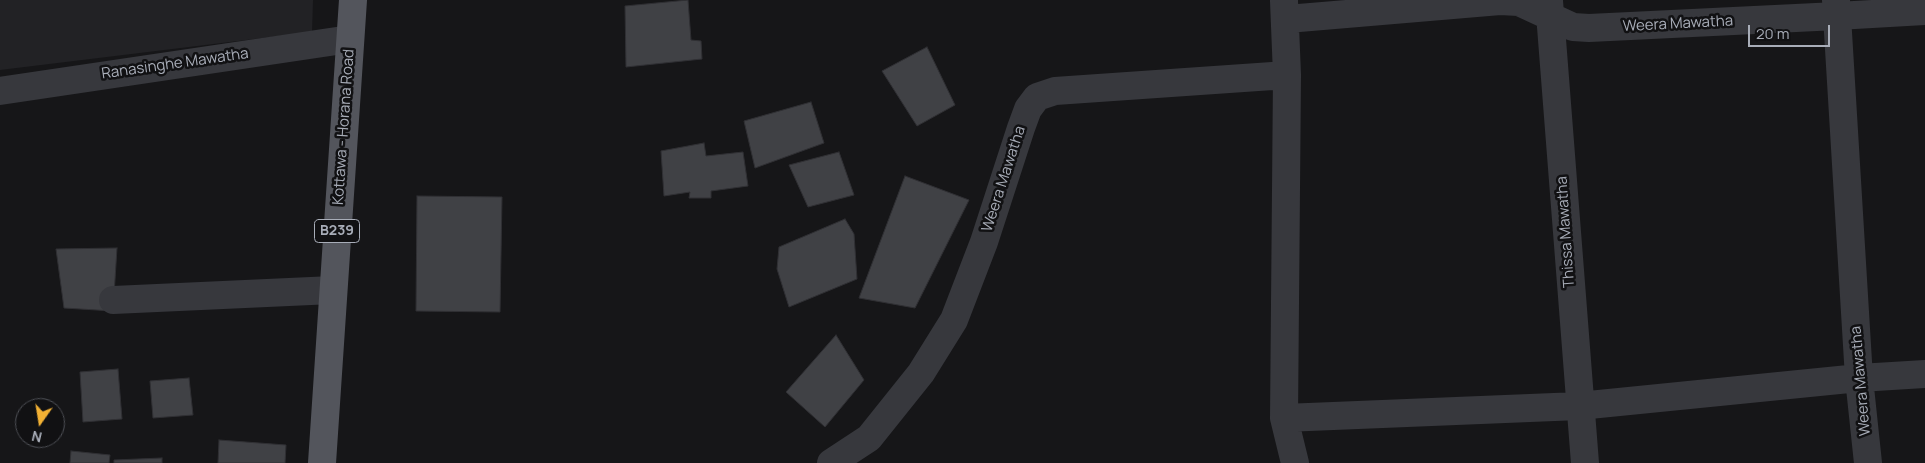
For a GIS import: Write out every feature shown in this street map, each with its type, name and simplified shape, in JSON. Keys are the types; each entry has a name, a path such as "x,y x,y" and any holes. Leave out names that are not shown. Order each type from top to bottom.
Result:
{"main road":[{"name":"Kottawa - Horana Road","path":"322,463 353,0"}],"street":[{"name":"Weera Mawatha","path":"1285,9 1500,1 1519,2 1549,7 1573,27 1589,28 1837,8 1860,378 1868,463"},
{"name":"Thissa Mawatha","path":"1549,7 1585,463"},
{"path":"1837,8 1925,10"},
{"path":"1285,9 1287,75 1284,418 1295,463"},
{"name":"Ranasinghe Mawatha","path":"0,91 350,39"},
{"name":"Weera Mawatha","path":"831,463 869,438 921,373 954,320 984,242 1020,128 1028,109 1037,97 1055,91 1287,75"},
{"path":"113,300 333,290"},
{"path":"1284,418 1579,406 1860,378 1925,374"}],"shaded area":[{"path":"0,0 313,0 312,32 0,70"}],"building":[{"path":"688,0 691,40 701,41 702,59 626,67 625,6"},
{"path":"927,47 955,105 917,126 882,71"},
{"path":"811,102 824,143 755,168 744,121"},
{"path":"704,143 706,156 743,152 748,186 711,191 711,198 689,198 690,192 664,196 661,151"},
{"path":"839,152 854,195 808,207 789,165"},
{"path":"905,176 969,200 915,308 859,298"},
{"path":"417,196 502,197 500,312 416,311"},
{"path":"845,219 854,234 857,279 789,307 777,269 779,247"},
{"path":"117,248 113,311 64,308 56,249"},
{"path":"836,335 864,380 825,427 786,392"},
{"path":"118,369 122,419 83,422 80,372"},
{"path":"189,378 193,415 153,418 150,381"},
{"path":"219,440 286,445 285,463 218,463"},
{"path":"71,451 110,455 109,463 70,463"},
{"path":"162,458 162,463 114,463 114,460"}]}
